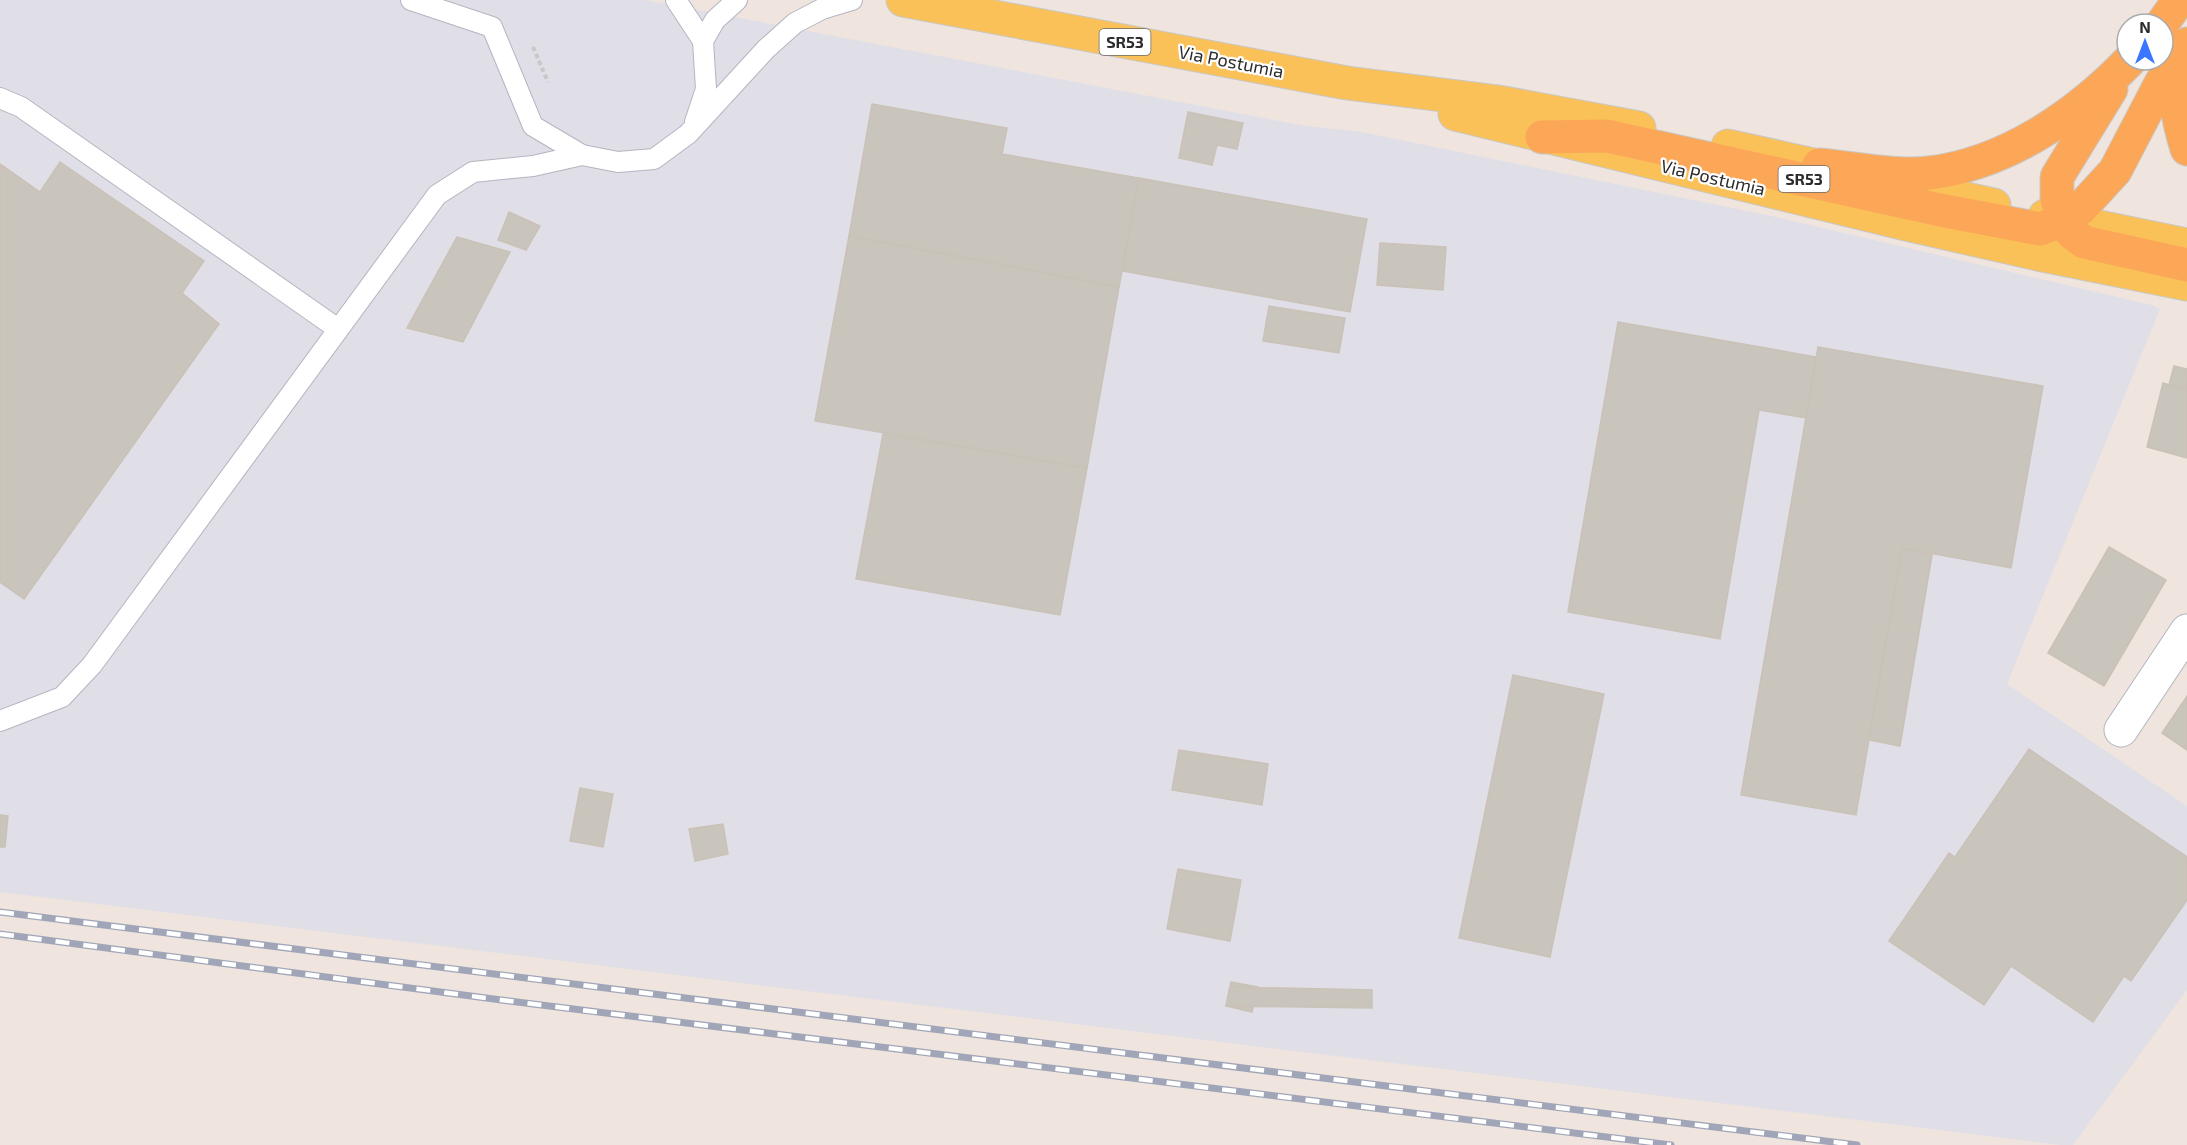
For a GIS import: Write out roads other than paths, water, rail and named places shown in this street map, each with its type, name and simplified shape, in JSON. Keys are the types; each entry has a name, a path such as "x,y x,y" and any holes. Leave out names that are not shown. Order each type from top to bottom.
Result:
{"highway":[{"name":"SR53","path":"2183,50 2175,89 2177,110 2187,149"},
{"name":"SR53","path":"1542,137 1607,136 2023,228 2047,228 2081,208 2115,171 2156,92 2183,50"},
{"name":"SR53","path":"1809,164 1911,174 1966,165 2018,144 2068,114 2116,72"},
{"name":"SR53","path":"2122,72 2056,177 2056,199 2063,219 2072,233 2084,242 2187,265"}],"main road":[{"name":"Via Postumia","path":"903,0 1347,83 1437,93 1563,113 2187,245"},
{"name":"Via Postumia","path":"1347,83 1542,137 2005,246 2187,284"}],"street":[{"path":"2121,730 2187,631"}],"lane":[{"path":"411,0 492,27 533,126 582,155 618,162 654,159 688,134 766,50 795,23 822,9 852,0"},
{"path":"676,0 703,40 706,89 700,114 688,134"},
{"path":"703,40 715,20 737,0"},
{"path":"0,98 21,106 338,330"},
{"path":"0,721 62,697 92,665 437,195 472,172 533,166 582,155"}],"railway":[{"path":"0,912 1857,1145"},
{"path":"0,934 509,1001 1671,1145"}]}
